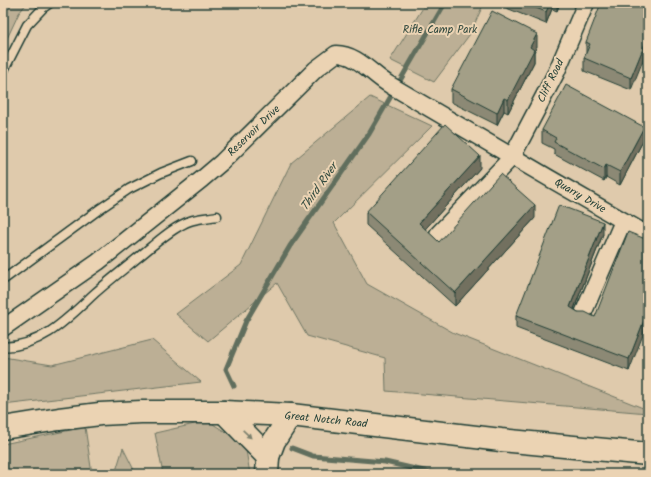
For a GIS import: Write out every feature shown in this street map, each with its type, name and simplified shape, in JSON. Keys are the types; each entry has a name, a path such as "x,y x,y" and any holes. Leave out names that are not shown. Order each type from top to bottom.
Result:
{"main road":[{"name":"Great Notch Road","path":"3,428 100,414 141,412 224,412 291,415 501,440 648,454"},
{"path":"224,412 268,465"},
{"path":"268,465 274,441 291,415"}],"street":[{"name":"Cliff Road","path":"438,234 512,157 556,73 586,3"},
{"name":"Reservoir Drive","path":"3,328 98,262 202,179 269,117 316,69 336,54 350,56 384,82 512,157"},
{"name":"Quarry Drive","path":"512,157 641,231 648,232"},
{"path":"582,316 623,221"}],"lane":[{"path":"3,72 27,25 50,3"},
{"path":"3,280 129,189 192,161"},
{"path":"3,347 23,344 53,331 116,275 173,230 189,221 217,216"}],"green space":[{"path":"3,3 27,3 19,13 3,47"},
{"name":"Rifle Camp Park","path":"426,3 484,3 470,34 434,82 390,60"},
{"path":"370,97 432,126 334,223 367,284 454,333 648,410 648,413 386,391 385,358 307,336 277,283 208,341 176,314 241,265 291,163"},
{"path":"152,340 201,382 3,405 3,357 52,365"},
{"path":"208,421 245,444 250,474 163,474 155,433"},
{"path":"85,427 92,474 3,474 3,444"},
{"path":"123,448 136,474 115,474"}],"building":[{"path":"524,3 550,3 546,12"},
{"path":"601,3 648,3 648,36 631,78 584,58 590,44 586,42"},
{"path":"492,11 537,34 530,47 534,50 508,100 504,98 497,113 451,89"},
{"path":"566,85 644,127 620,172 606,165 604,169 554,142 556,138 542,130"},
{"path":"445,124 480,156 419,223 439,242 500,174 535,205 455,293 366,212"},
{"path":"559,205 603,222 570,307 578,312 585,312 595,317 628,232 648,240 648,310 629,359 516,316"}],"waterway":[{"name":"Third River","path":"234,386 226,369 246,321 290,246 369,134 445,3"},
{"name":"Third River","path":"292,448 313,456 385,462 437,474"}]}
